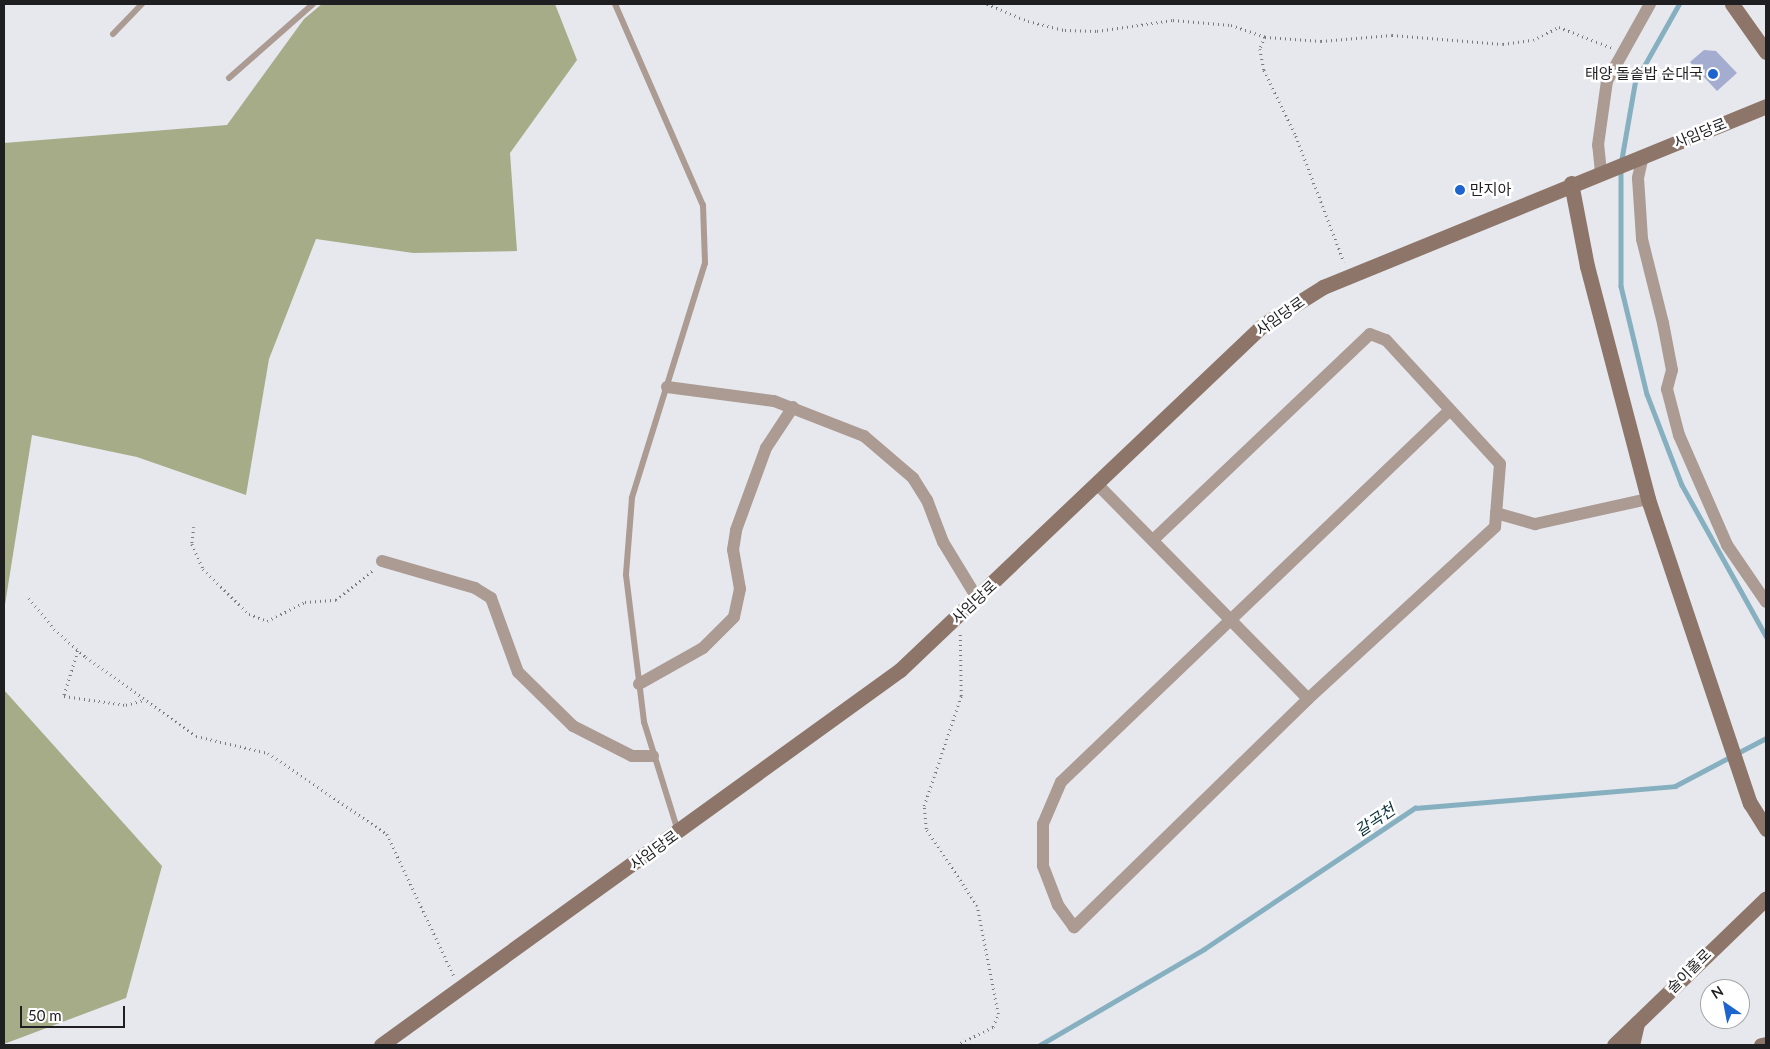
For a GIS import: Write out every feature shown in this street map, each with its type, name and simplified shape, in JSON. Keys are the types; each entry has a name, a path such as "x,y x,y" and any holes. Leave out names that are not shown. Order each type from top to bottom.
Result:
{"main road":[{"path":"1732,4 1766,52"},
{"name":"사임당로","path":"381,1045 900,670 978,598 1264,324 1349,276 1571,183 1766,106"},
{"path":"1571,183 1648,499 1719,716 1750,803 1766,828"},
{"name":"술이홀로","path":"1614,1045 1766,898"},
{"path":"1632,1045 1637,1023"},
{"path":"1762,1045 1766,1044"}],"street":[{"path":"1601,172 1598,146 1607,81 1620,52 1650,4"},
{"path":"1638,158 1642,239 1670,360 1667,390 1679,435 1727,545 1766,602"},
{"path":"1153,540 1370,334 1386,340 1500,464 1495,527 1308,699 1074,927 1058,905 1043,866 1043,824 1060,782 1229,618 1450,410"},
{"path":"666,387 793,407 864,436 913,478 927,500 943,542 978,598"},
{"path":"639,684 704,648 734,617 740,589 733,550 736,530 766,448 793,407"},
{"path":"1097,484 1308,699"},
{"path":"1496,513 1535,524 1648,499"},
{"path":"382,561 475,588 491,598 518,672 573,726 632,756 654,756"}],"lane":[{"path":"113,34 142,4"},
{"path":"229,78 313,4"},
{"path":"615,4 702,205 705,263 632,498 626,575 639,684 654,756 678,832"}],"path":[{"path":"987,4 1028,21 1065,30 1097,31 1173,20 1231,26 1265,37 1322,41 1392,34 1503,44 1533,40 1559,27 1620,52"},
{"path":"1265,37 1260,49 1264,70 1296,136 1349,276"},
{"path":"194,527 192,544 203,569 249,614 267,621 305,602 336,600 382,561"},
{"path":"29,598 78,650 144,700 196,736 268,753 387,834 460,989"},
{"path":"956,618 961,696 924,806 926,829 978,906 998,1014 993,1027 956,1045"},
{"path":"78,650 64,696 126,706 144,700"}],"green space":[{"path":"322,4 555,4 577,60 510,153 517,251 413,253 316,239 269,359 246,495 137,457 32,435 4,611 4,143 227,125 304,19"},
{"path":"4,690 162,866 126,998 4,1044"}],"building":[{"path":"1704,50 1716,51 1737,73 1717,91 1690,62"}],"waterway":[{"path":"1621,162 1635,82 1679,4"},
{"path":"1621,170 1621,286 1647,394 1682,485 1766,636"},
{"name":"갈곡천","path":"1040,1045 1204,949 1415,808 1675,786 1766,738"}],"place":[{"name":"태양 돌솥밥 순대국","path":"1713,74"},
{"name":"만지아","path":"1460,190"}]}
